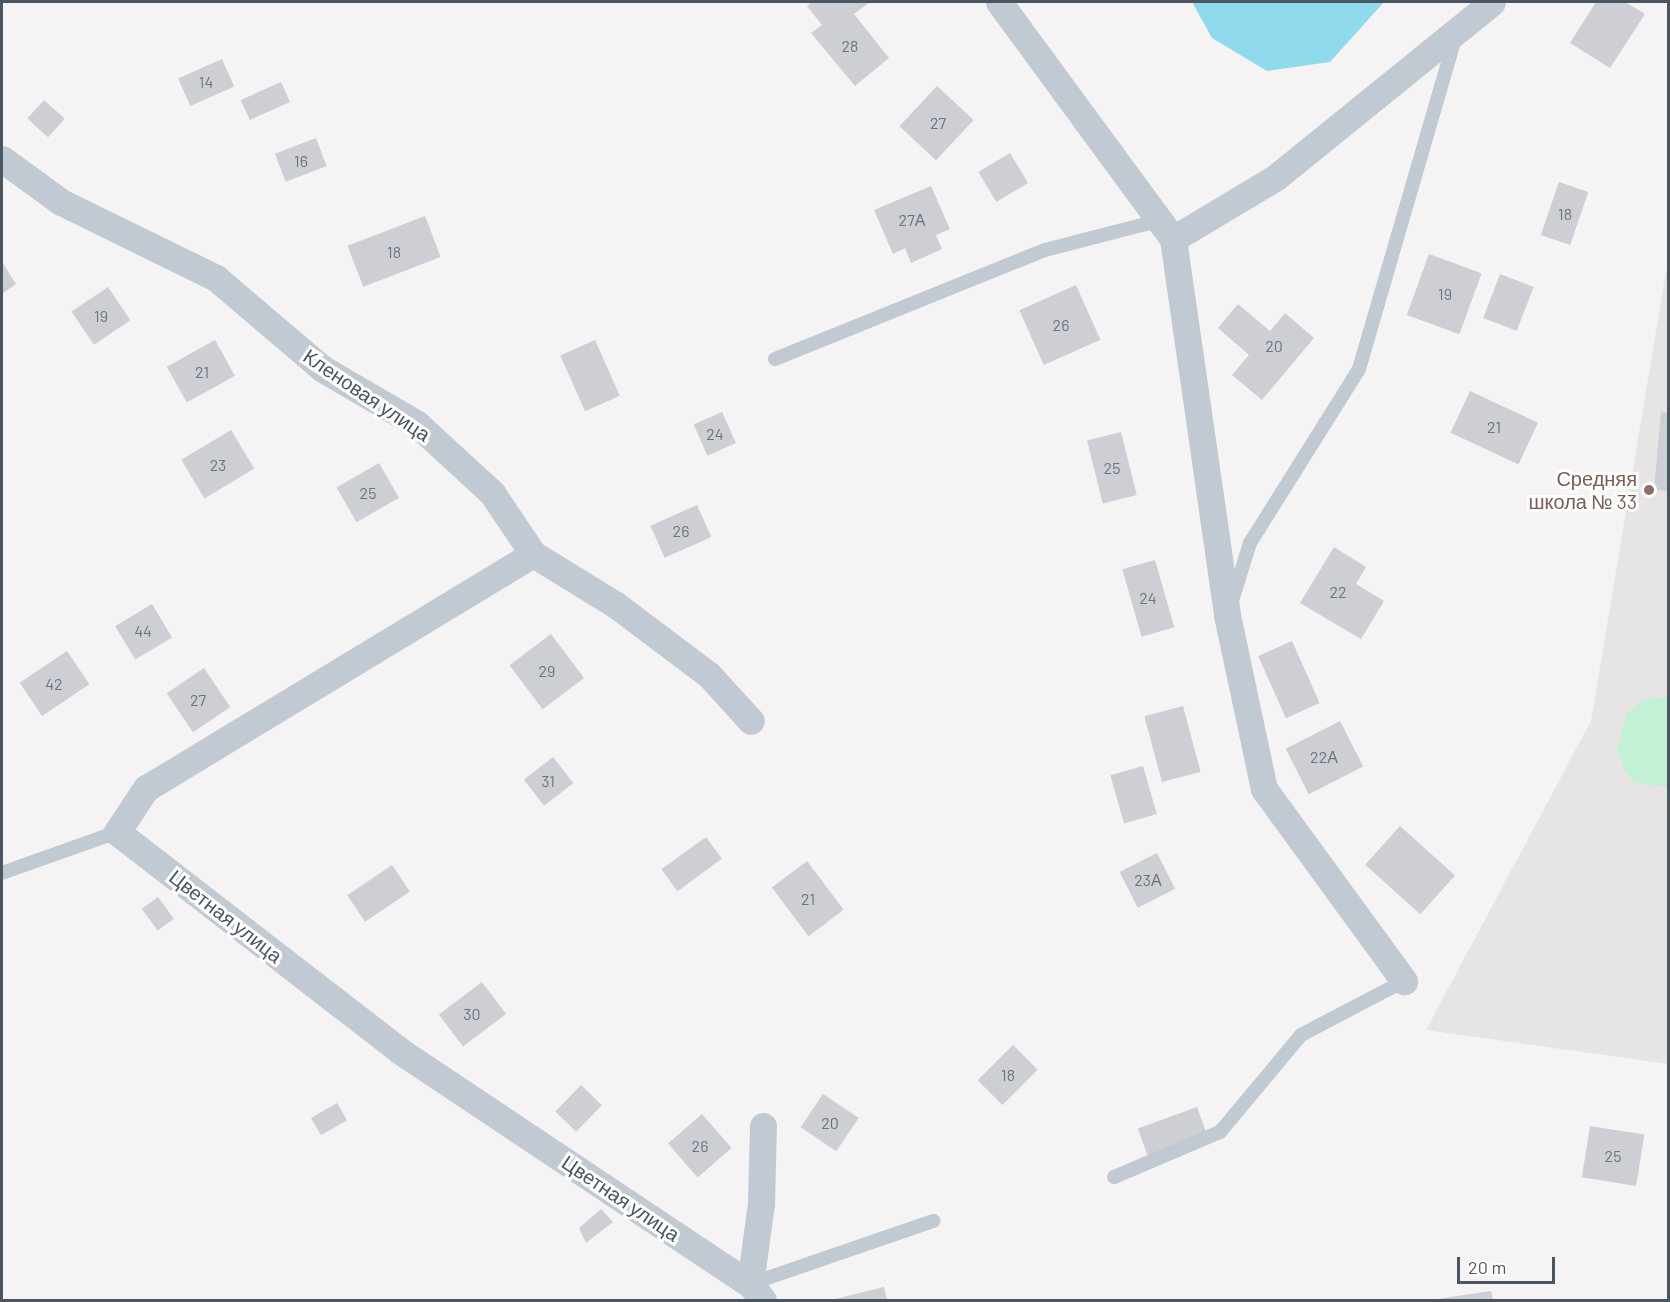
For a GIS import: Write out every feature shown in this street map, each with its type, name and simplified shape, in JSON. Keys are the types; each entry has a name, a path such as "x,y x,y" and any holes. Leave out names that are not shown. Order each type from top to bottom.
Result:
{"street":[{"path":"999,2 1165,230 1227,615 1264,789 1404,981"},
{"path":"1165,230 1275,178 1492,2"},
{"name":"Кленовая улица","path":"2,159 61,202 216,278 323,369 417,424 492,493 533,554 616,605 700,668 751,721"},
{"path":"117,832 147,788 533,554"},
{"name":"Цветная улица","path":"117,832 400,1051 757,1292"},
{"path":"757,1292 763,1126"}],"lane":[{"path":"1227,615 1250,543 1359,369 1457,30"},
{"path":"775,359 1045,249 1165,230"},
{"path":"2,873 117,832"},
{"path":"1114,1177 1220,1132 1301,1035 1404,981"},
{"path":"757,1292 933,1221"}],"shaded area":[{"name":"Средняя школа № 33","path":"1668,259 1668,1064 1426,1030 1591,721"}],"green space":[{"path":"1659,697 1668,698 1668,787 1635,783 1624,769 1617,750 1626,715 1641,701"}],"water":[{"path":"1192,2 1384,2 1330,62 1267,71 1212,38"}],"building":[{"path":"812,2 870,2 854,14 889,58 855,86 811,33 822,25 807,6"},
{"path":"1596,2 1625,2 1645,14 1610,68 1570,43"},
{"path":"222,59 234,86 190,106 178,79"},
{"path":"281,82 290,102 250,120 241,100"},
{"path":"937,86 974,120 936,160 899,126"},
{"path":"44,100 65,119 48,137 27,119"},
{"path":"316,138 327,166 286,182 275,154"},
{"path":"1010,153 1028,183 996,202 978,172"},
{"path":"1559,182 1588,192 1570,245 1541,235"},
{"path":"931,186 950,229 936,235 942,249 911,263 905,248 893,254 874,210"},
{"path":"425,216 441,257 363,287 348,246"},
{"path":"1429,254 1482,273 1459,334 1407,315"},
{"path":"2,262 16,284 2,294"},
{"path":"1500,274 1534,287 1517,331 1483,318"},
{"path":"1076,285 1100,340 1044,365 1019,310"},
{"path":"108,287 130,320 94,345 72,312"},
{"path":"1238,304 1270,331 1285,313 1314,338 1262,400 1232,375 1249,355 1218,328"},
{"path":"215,340 235,376 187,403 167,367"},
{"path":"595,340 620,396 585,411 560,355"},
{"path":"1470,391 1538,423 1519,464 1451,433"},
{"path":"722,412 736,443 708,456 694,425"},
{"path":"1661,412 1668,413 1668,491 1654,490"},
{"path":"231,430 254,469 204,498 181,460"},
{"path":"1121,432 1137,495 1103,504 1087,440"},
{"path":"379,463 399,498 357,522 337,487"},
{"path":"697,505 711,537 665,558 650,526"},
{"path":"1334,547 1366,567 1356,584 1384,601 1361,639 1300,603"},
{"path":"1155,560 1174,627 1142,637 1122,569"},
{"path":"152,604 172,637 135,660 115,626"},
{"path":"551,634 584,678 543,709 509,665"},
{"path":"1292,641 1320,703 1286,718 1258,656"},
{"path":"67,651 89,684 42,716 20,683"},
{"path":"204,668 230,707 193,732 167,693"},
{"path":"1183,706 1201,772 1162,782 1144,716"},
{"path":"1340,721 1363,766 1309,794 1286,749"},
{"path":"553,757 573,783 544,806 524,780"},
{"path":"1143,766 1157,814 1124,823 1110,775"},
{"path":"1400,826 1455,876 1420,914 1365,865"},
{"path":"706,837 722,859 677,891 662,869"},
{"path":"1157,853 1175,889 1138,908 1120,872"},
{"path":"807,861 844,910 809,936 772,887"},
{"path":"392,865 410,892 365,922 347,895"},
{"path":"158,897 174,919 158,931 142,909"},
{"path":"482,982 506,1014 463,1046 439,1014"},
{"path":"1013,1045 1038,1070 1002,1105 978,1080"},
{"path":"581,1085 602,1105 576,1132 555,1112"},
{"path":"823,1094 859,1118 836,1151 801,1127"},
{"path":"337,1103 347,1120 321,1135 311,1118"},
{"path":"1197,1107 1209,1140 1150,1161 1138,1129"},
{"path":"702,1114 732,1148 698,1177 668,1144"},
{"path":"1590,1126 1644,1135 1636,1186 1582,1177"},
{"path":"601,1209 613,1222 586,1243 579,1228"},
{"path":"884,1287 887,1300 831,1300"},
{"path":"1491,1291 1493,1300 1437,1300 1437,1299"}],"place":[{"name":"Средняя школа № 33","path":"1649,490"}]}
